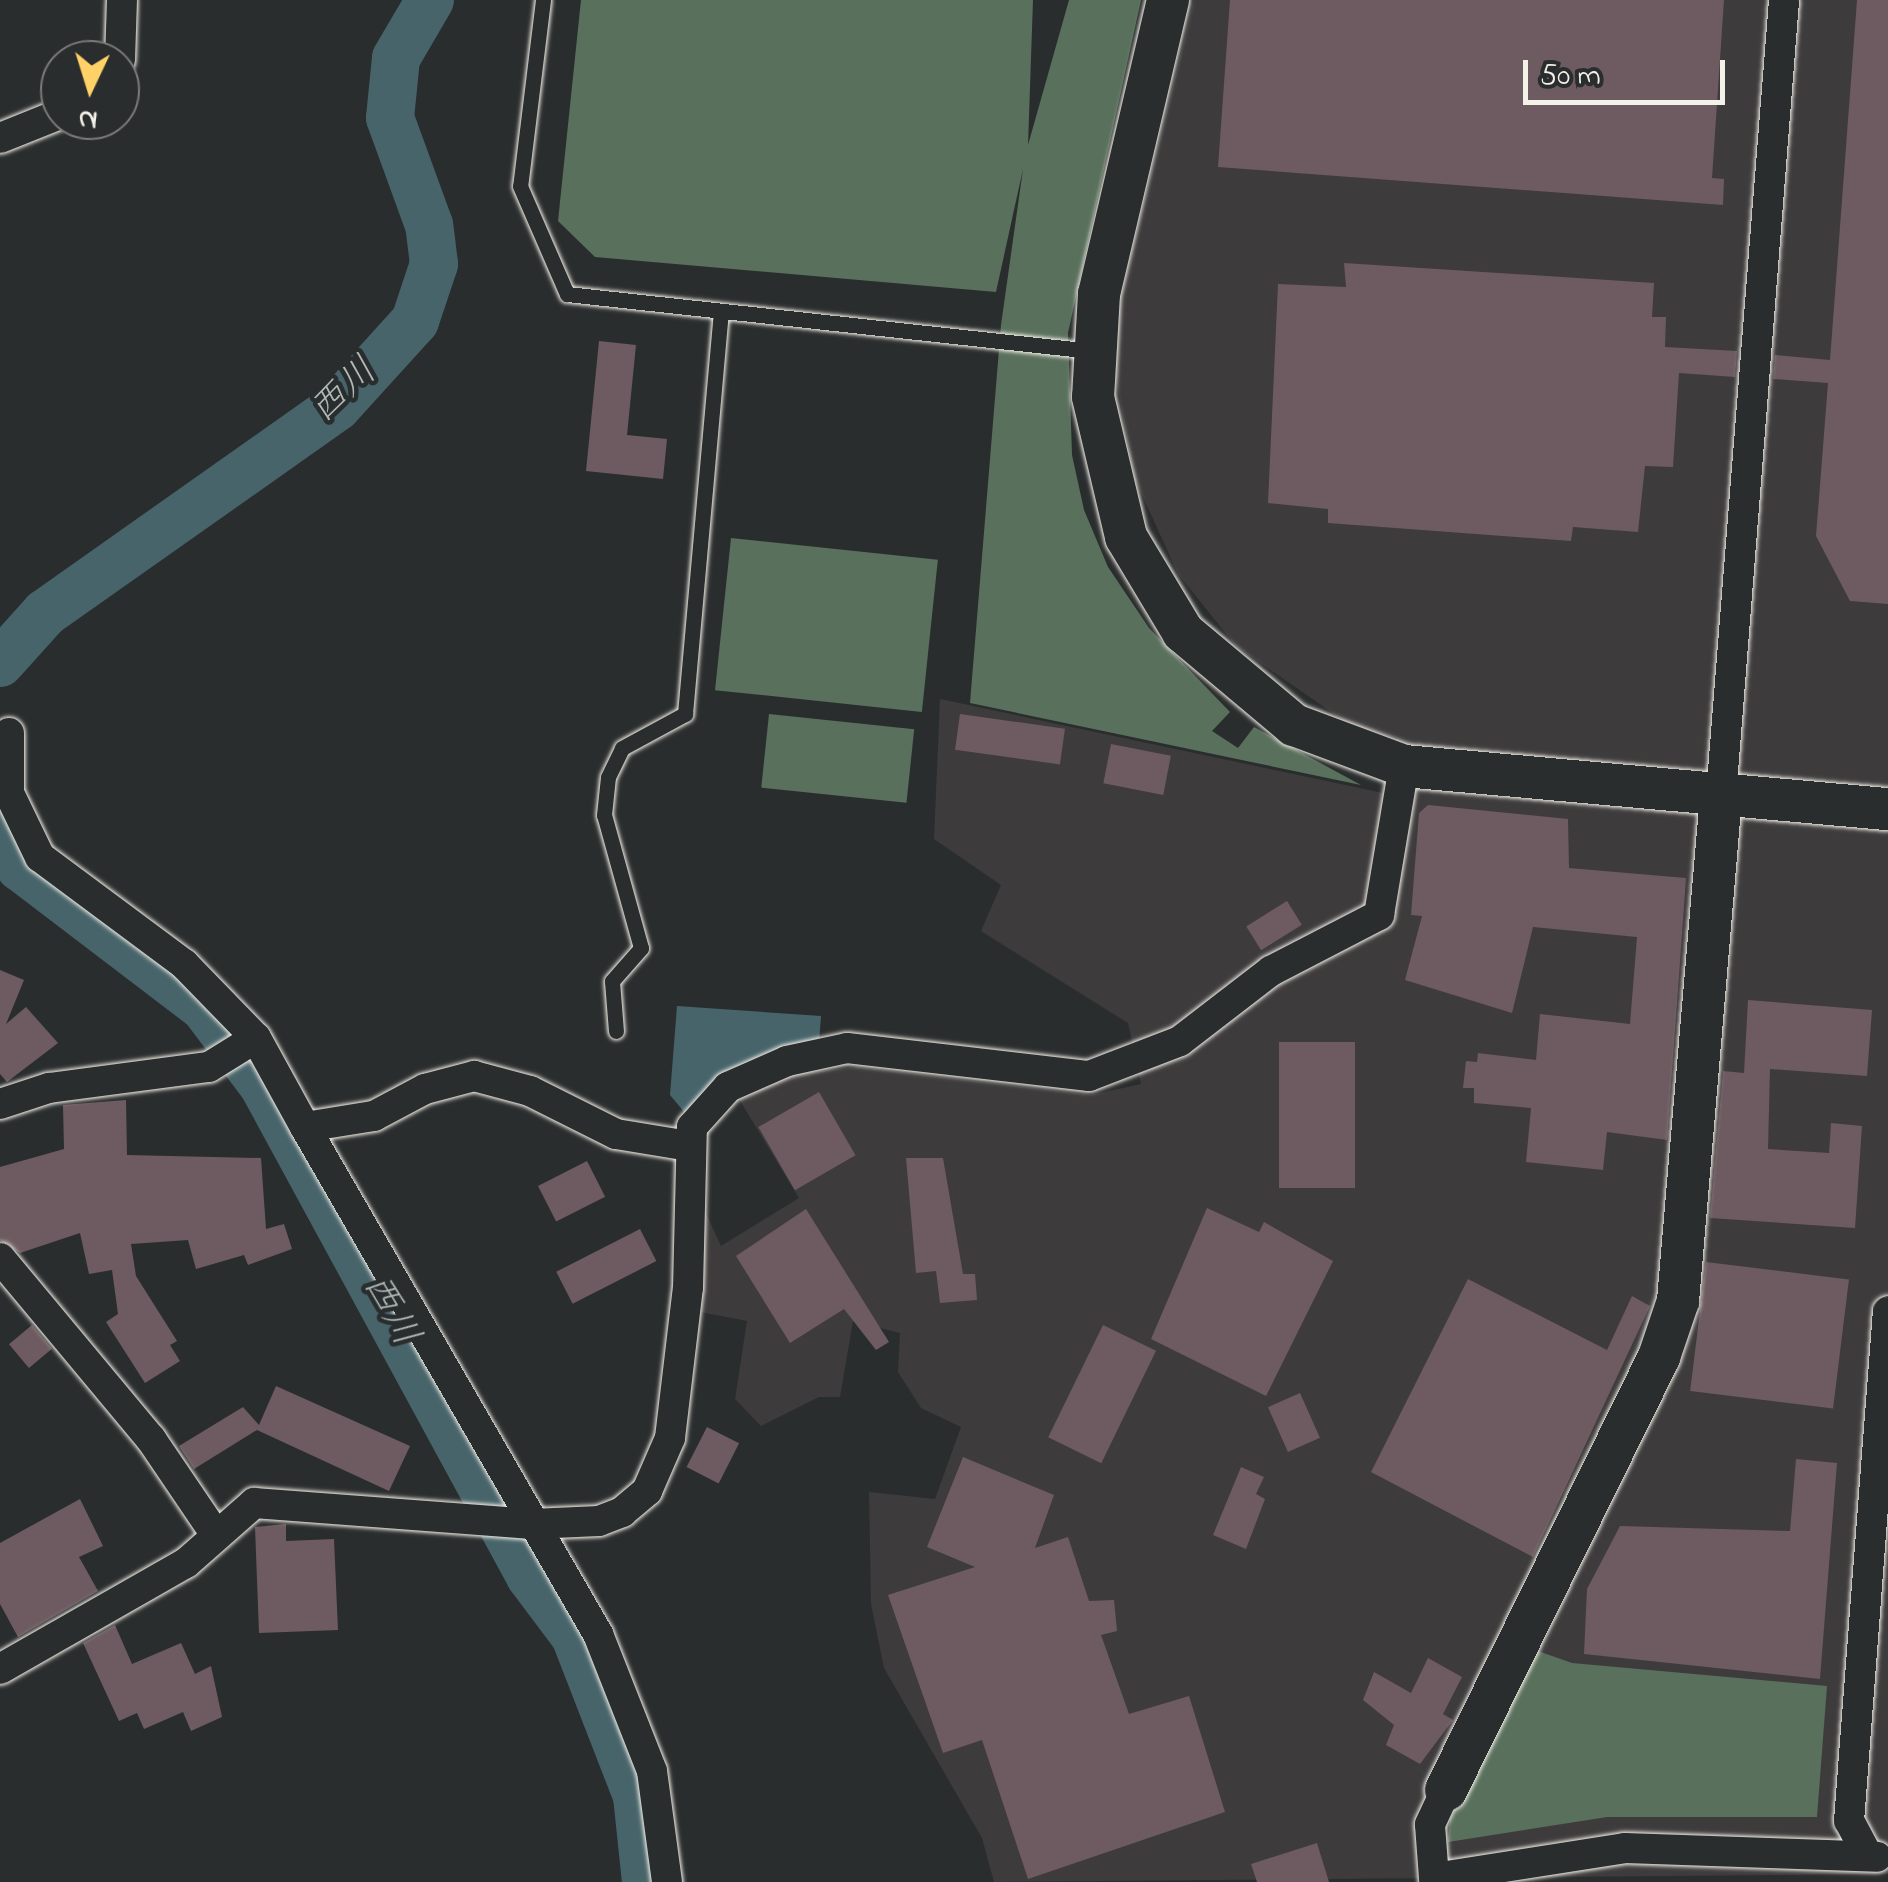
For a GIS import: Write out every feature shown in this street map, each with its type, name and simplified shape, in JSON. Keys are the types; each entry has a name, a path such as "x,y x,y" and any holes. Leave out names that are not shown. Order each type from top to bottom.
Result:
{"street":[{"path":"121,40 122,0"},
{"path":"1168,0 1092,351 1110,492 1126,537 1184,632 1294,725 1404,766 1888,809"},
{"path":"1784,0 1678,1301 1659,1357 1430,1825 1434,1878 1624,1848 1878,1857"},
{"path":"0,138 40,122"},
{"path":"9,732 9,793 40,856 184,964 256,1038 526,1524 598,1634 633,1716 665,1832 667,1882"},
{"path":"0,1669 186,1563 254,1504 526,1524 599,1521 622,1512 647,1491 670,1438 688,1288 689,1146 693,1121 728,1087 787,1061 847,1048 1088,1076 1180,1042 1270,971 1379,915 1404,766"},
{"path":"0,1104 49,1088 210,1067 256,1038"},
{"path":"306,1127 374,1116 425,1088 474,1076 530,1092 616,1134 689,1146"},
{"path":"0,1258 150,1438 216,1536"},
{"path":"1878,1857 1849,1821 1888,1311"}],"lane":[{"path":"542,0 520,186 567,294 721,314 1092,351"},
{"path":"616,1031 612,981 640,948 604,814 608,776 622,748 685,714 721,314"}],"shaded area":[{"path":"1194,0 1888,0 1888,1874 994,1882 982,1838 884,1668 871,1604 869,1492 935,1499 961,1427 921,1408 898,1372 900,1333 853,1321 840,1397 819,1397 761,1426 735,1399 747,1321 701,1312 705,1211 721,1246 799,1198 739,1099 784,1075 857,1067 1091,1095 1141,1084 1128,1023 981,931 1001,885 934,839 940,699 1383,793 1397,738 1347,723 1236,646 1178,574 1134,477 1114,366 1120,300"}],"green space":[{"path":"581,0 1033,0 1028,145 1069,0 1141,0 1068,333 1072,455 1084,510 1108,567 1149,628 1230,712 1212,731 1238,748 1254,727 1361,785 970,703 1001,325 1023,169 996,292 595,257 558,221"},
{"path":"731,538 938,560 922,712 715,690"},
{"path":"769,714 914,729 906,803 761,788"},
{"path":"1535,1650 1572,1663 1827,1686 1817,1817 1607,1817 1448,1842 1450,1819"}],"water":[{"path":"677,1006 821,1016 819,1043 685,1113 670,1095"}],"building":[{"path":"1230,0 1724,0 1712,178 1724,179 1723,205 1218,167"},
{"path":"1857,0 1888,0 1888,604 1850,601 1816,536 1828,383 1773,379 1775,355 1830,360"},
{"path":"1344,263 1654,283 1652,317 1666,317 1665,347 1737,351 1735,377 1679,373 1673,467 1645,466 1638,532 1573,527 1571,541 1328,523 1328,509 1268,503 1278,284 1346,287"},
{"path":"599,341 636,345 627,435 667,439 663,479 586,471"},
{"path":"960,714 1065,729 1060,764 955,750"},
{"path":"1111,744 1171,756 1163,795 1103,783"},
{"path":"1428,805 1568,819 1569,868 1686,878 1667,1140 1607,1132 1603,1170 1526,1162 1531,1108 1474,1103 1474,1088 1463,1088 1466,1061 1477,1062 1478,1053 1536,1060 1540,1014 1630,1024 1637,937 1533,927 1512,1013 1405,980 1422,916 1411,915 1419,813"},
{"path":"1287,901 1302,925 1261,950 1246,926"},
{"path":"0,970 24,980 6,1024 26,1007 58,1043 7,1082 0,1074"},
{"path":"1748,1000 1872,1010 1867,1076 1770,1069 1768,1149 1829,1153 1831,1123 1862,1126 1855,1228 1710,1218 1723,1071 1744,1073"},
{"path":"1279,1042 1355,1042 1355,1188 1279,1188"},
{"path":"819,1092 856,1155 795,1190 758,1127"},
{"path":"126,1100 127,1155 261,1158 266,1229 284,1224 292,1249 248,1265 244,1255 196,1269 188,1240 131,1244 136,1276 177,1341 170,1345 180,1361 145,1383 106,1322 118,1314 112,1270 89,1274 80,1233 20,1253 0,1240 0,1167 64,1149 63,1105"},
{"path":"906,1158 943,1158 963,1274 975,1274 977,1300 940,1303 936,1271 916,1273"},
{"path":"587,1161 605,1197 556,1222 538,1186"},
{"path":"1207,1208 1259,1232 1264,1222 1333,1261 1266,1396 1151,1339"},
{"path":"806,1209 889,1342 876,1350 844,1309 790,1343 736,1256"},
{"path":"640,1229 656,1261 573,1304 556,1272"},
{"path":"1706,1262 1849,1280 1833,1409 1690,1391"},
{"path":"1468,1279 1607,1350 1632,1296 1650,1306 1533,1557 1371,1472"},
{"path":"32,1325 52,1349 29,1368 9,1344"},
{"path":"1103,1325 1156,1351 1101,1463 1048,1437"},
{"path":"276,1386 410,1446 389,1491 257,1430 194,1469 179,1446 243,1407 259,1425"},
{"path":"1300,1393 1320,1438 1288,1452 1268,1407"},
{"path":"707,1427 739,1443 719,1483 687,1467"},
{"path":"963,1457 1054,1495 1035,1548 1068,1537 1089,1601 1114,1600 1117,1631 1101,1635 1129,1714 1189,1696 1225,1812 1028,1879 982,1740 943,1753 888,1595 975,1567 927,1547"},
{"path":"1796,1459 1837,1463 1820,1679 1584,1654 1587,1589 1620,1526 1790,1531"},
{"path":"1241,1467 1264,1477 1256,1494 1265,1499 1246,1549 1213,1535"},
{"path":"80,1499 103,1546 79,1557 98,1591 18,1637 0,1604 0,1543"},
{"path":"286,1524 286,1541 334,1539 338,1630 259,1633 255,1527"},
{"path":"115,1625 132,1664 181,1643 195,1674 211,1666 222,1717 191,1731 183,1712 144,1729 137,1713 119,1721 83,1643"},
{"path":"1428,1658 1462,1677 1443,1714 1453,1720 1420,1764 1386,1745 1394,1725 1363,1700 1374,1672 1411,1693"},
{"path":"1317,1843 1329,1882 1257,1882 1251,1864"}],"waterway":[{"name":"西川","path":"0,663 45,613 337,407 415,321 434,264 429,225 390,118 396,58 430,0"},
{"name":"西川","path":"0,825 20,867 204,1007 263,1085 530,1576 575,1636 637,1796 646,1882"}]}
